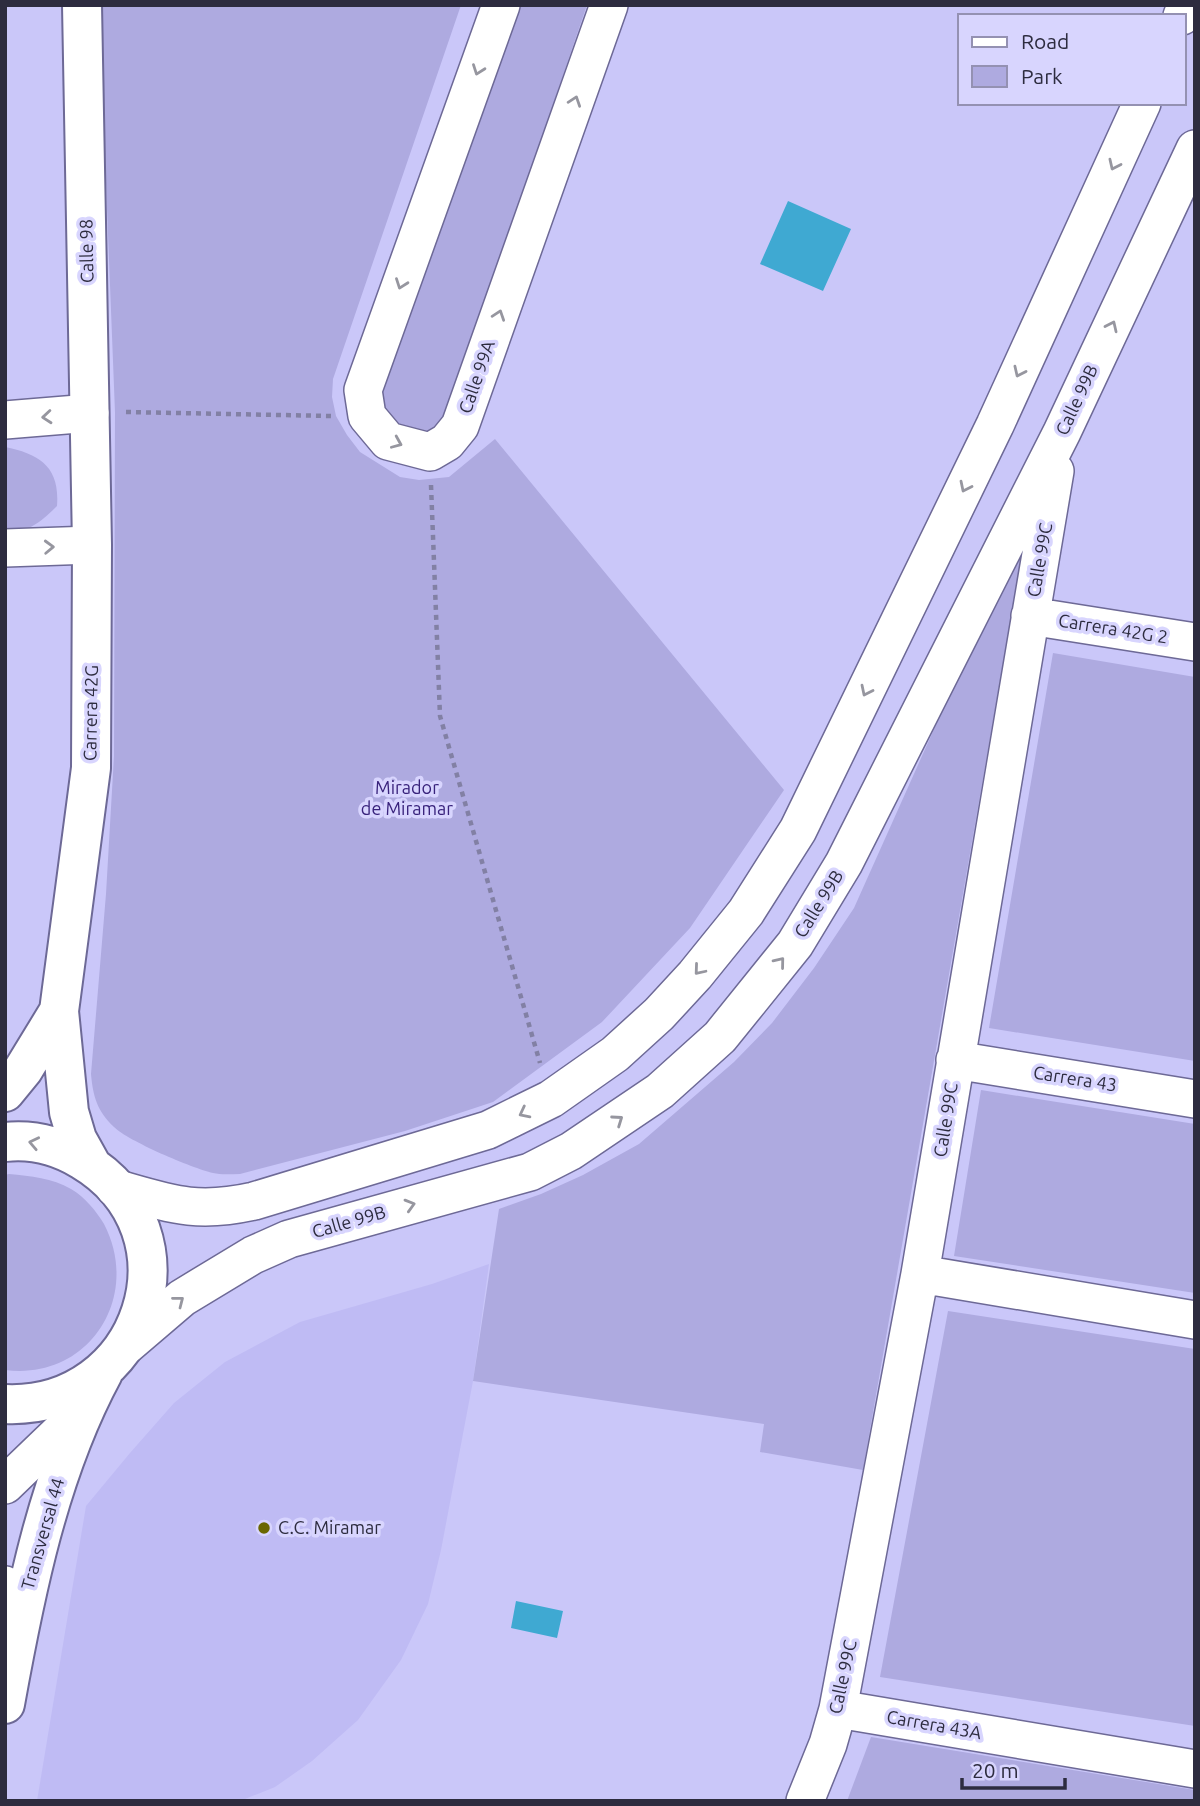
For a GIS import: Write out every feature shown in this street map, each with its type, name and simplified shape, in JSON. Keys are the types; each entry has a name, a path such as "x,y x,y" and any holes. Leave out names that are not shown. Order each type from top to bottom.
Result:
{"street":[{"name":"Calle 98","path":"82,5 89,413"},
{"path":"430,452 388,441 367,416 363,390 501,5"},
{"name":"Calle 99A","path":"430,452 447,442 460,426 609,5"},
{"path":"5,1142 20,1140 63,1149 104,1177 176,1206 225,1208 488,1130 551,1099 615,1054 659,1014 746,912 798,830 995,425 1141,105"},
{"name":"Calle 99B","path":"116,1358 182,1298 253,1255 289,1239 530,1172 561,1157 660,1091 720,1037 794,944 844,863 1062,432 1195,149"},
{"path":"5,420 89,413"},
{"name":"Carrera 42G","path":"89,413 92,545 91,768 59,1011 69,1112 77,1139 104,1177 130,1205 145,1245 148,1280 142,1314 116,1358"},
{"name":"Calle 99C","path":"805,1801 828,1744 838,1709 920,1274 1062,432"},
{"path":"5,548 92,545"},
{"name":"Carrera 42G 2","path":"1030,616 1195,642"},
{"name":"Carrera 42G","path":"5,1092 23,1070 59,1011"},
{"name":"Carrera 43","path":"955,1060 1195,1099"},
{"path":"920,1274 1195,1320"},
{"path":"5,1404 42,1402 75,1390 116,1358"},
{"name":"Transversal 44","path":"5,1704 14,1596 83,1410 116,1358"},
{"path":"5,1485 83,1410"},
{"name":"Carrera 43A","path":"838,1709 1195,1769"}],"path":[{"path":"89,413 367,416"},
{"path":"430,452 440,716 551,1099"}],"shaded area":[{"name":"C.C. Miramar","path":"489,1264 473,1381 428,1604 401,1660 358,1720 312,1761 275,1787 240,1801 37,1801 86,1506 130,1453 174,1403 225,1362 300,1322 432,1284"}],"green space":[{"name":"Mirador de Miramar","path":"99,5 461,5 333,379 332,397 336,416 360,452 400,477 419,480 449,477 495,439 784,790 690,928 602,1022 493,1102 405,1131 240,1174 219,1174 203,1170 121,1133 100,1109 91,1074 114,756 115,412"},
{"path":"518,5 587,5 445,421 426,436 411,436 383,418 380,390"},
{"path":"5,447 38,458 45,464 55,481 57,506 28,528 5,534"},
{"path":"1028,519 863,1470 760,1452 764,1424 473,1381 499,1209 583,1175 639,1144 734,1062 772,1023 814,968 854,908"},
{"path":"1053,653 1195,677 1195,1061 989,1028"},
{"path":"981,1090 1195,1124 1195,1293 954,1256"},
{"path":"5,1175 49,1180 76,1192 104,1224 114,1252 116,1279 112,1305 100,1329 83,1348 61,1362 35,1370 5,1370"},
{"path":"948,1311 1195,1349 1195,1726 880,1677"},
{"path":"871,1737 1195,1790 1195,1801 847,1801"}],"water":[{"path":"788,201 851,229 823,291 760,264"},
{"path":"516,1601 563,1611 557,1638 511,1628"}],"place":[{"name":"C.C. Miramar","path":"264,1528"}]}
